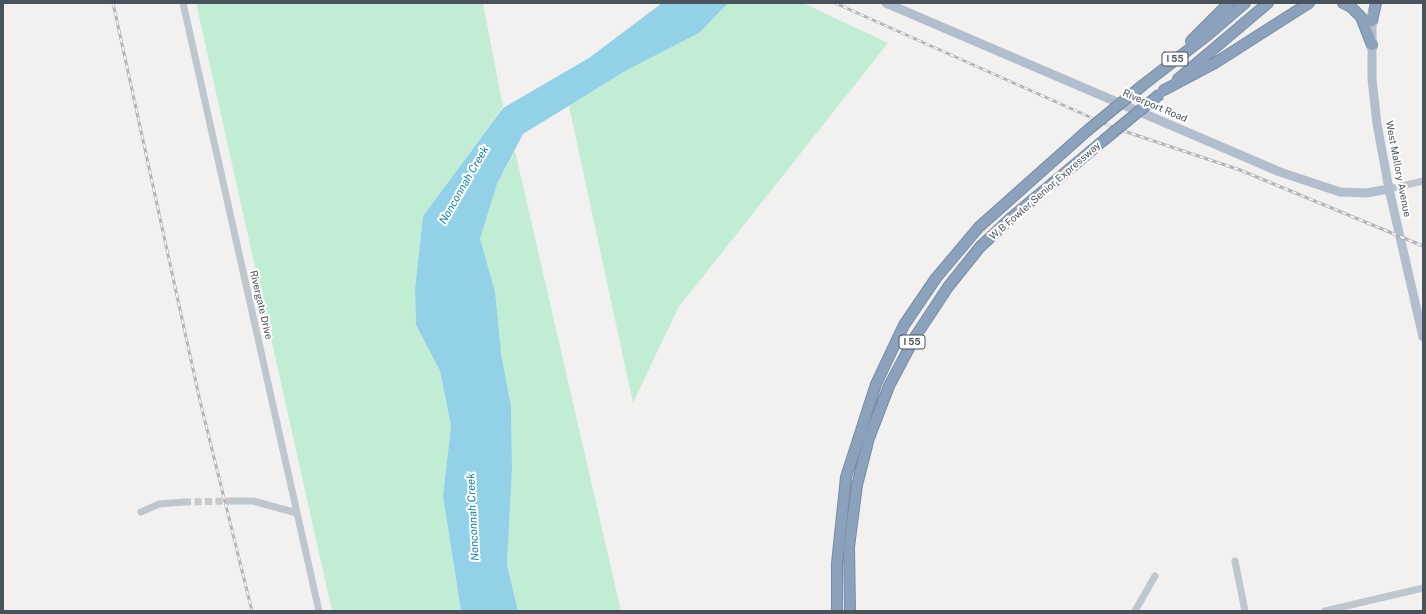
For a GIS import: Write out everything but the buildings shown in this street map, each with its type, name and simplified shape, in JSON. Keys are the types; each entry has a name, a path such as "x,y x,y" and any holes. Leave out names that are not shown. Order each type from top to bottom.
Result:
{"highway":[{"path":"1208,30 1229,3"},
{"name":"W B Fowler Senior Expressway","path":"837,611 838,555 846,477 876,384 904,325 936,278 979,227 1088,130 1143,86 1208,30 1245,3"},
{"name":"W B Fowler Senior Expressway","path":"850,611 850,547 857,485 869,438 889,386 915,337 948,287 980,247 1012,217 1162,92 1211,49 1268,3"},
{"path":"1343,3 1351,7 1361,17 1372,45"},
{"path":"1372,21 1376,3"},
{"path":"1162,92 1215,64 1309,4"}],"main road":[{"name":"Riverport Road","path":"886,3 1280,172 1340,192 1366,193 1389,189"},
{"name":"West Mallory Avenue","path":"1371,3 1372,79 1377,124 1389,189 1423,337"}],"street":[{"name":"Rivergate Drive","path":"183,3 319,611"},
{"name":"Riverport Road","path":"1389,189 1423,181"},
{"path":"233,501 253,502 296,512"},
{"path":"141,512 159,504 184,502"},
{"path":"1234,562 1245,611"},
{"path":"1135,611 1155,576"},
{"path":"1325,611 1423,588"}],"green space":[{"path":"196,3 483,3 503,107 423,216 415,289 416,325 440,371 451,426 443,496 461,611 332,611"},
{"path":"727,3 803,3 888,43 678,308 633,403 569,106 627,70 699,33"},
{"path":"515,151 621,611 518,611 507,565 512,470 511,406 480,239 497,184"}],"water":[{"name":"Nonconnah Creek","path":"662,3 727,4 699,33 627,70 523,134 497,184 480,239 495,292 501,353 511,406 512,470 507,565 518,611 461,611 443,496 451,426 440,371 416,325 415,289 423,216 503,108 589,58"}],"tunnel":[{"path":"184,502 233,501"}],"railway":[{"path":"113,3 200,401 252,611"},
{"path":"835,3 1112,127 1240,170 1423,246"}]}
